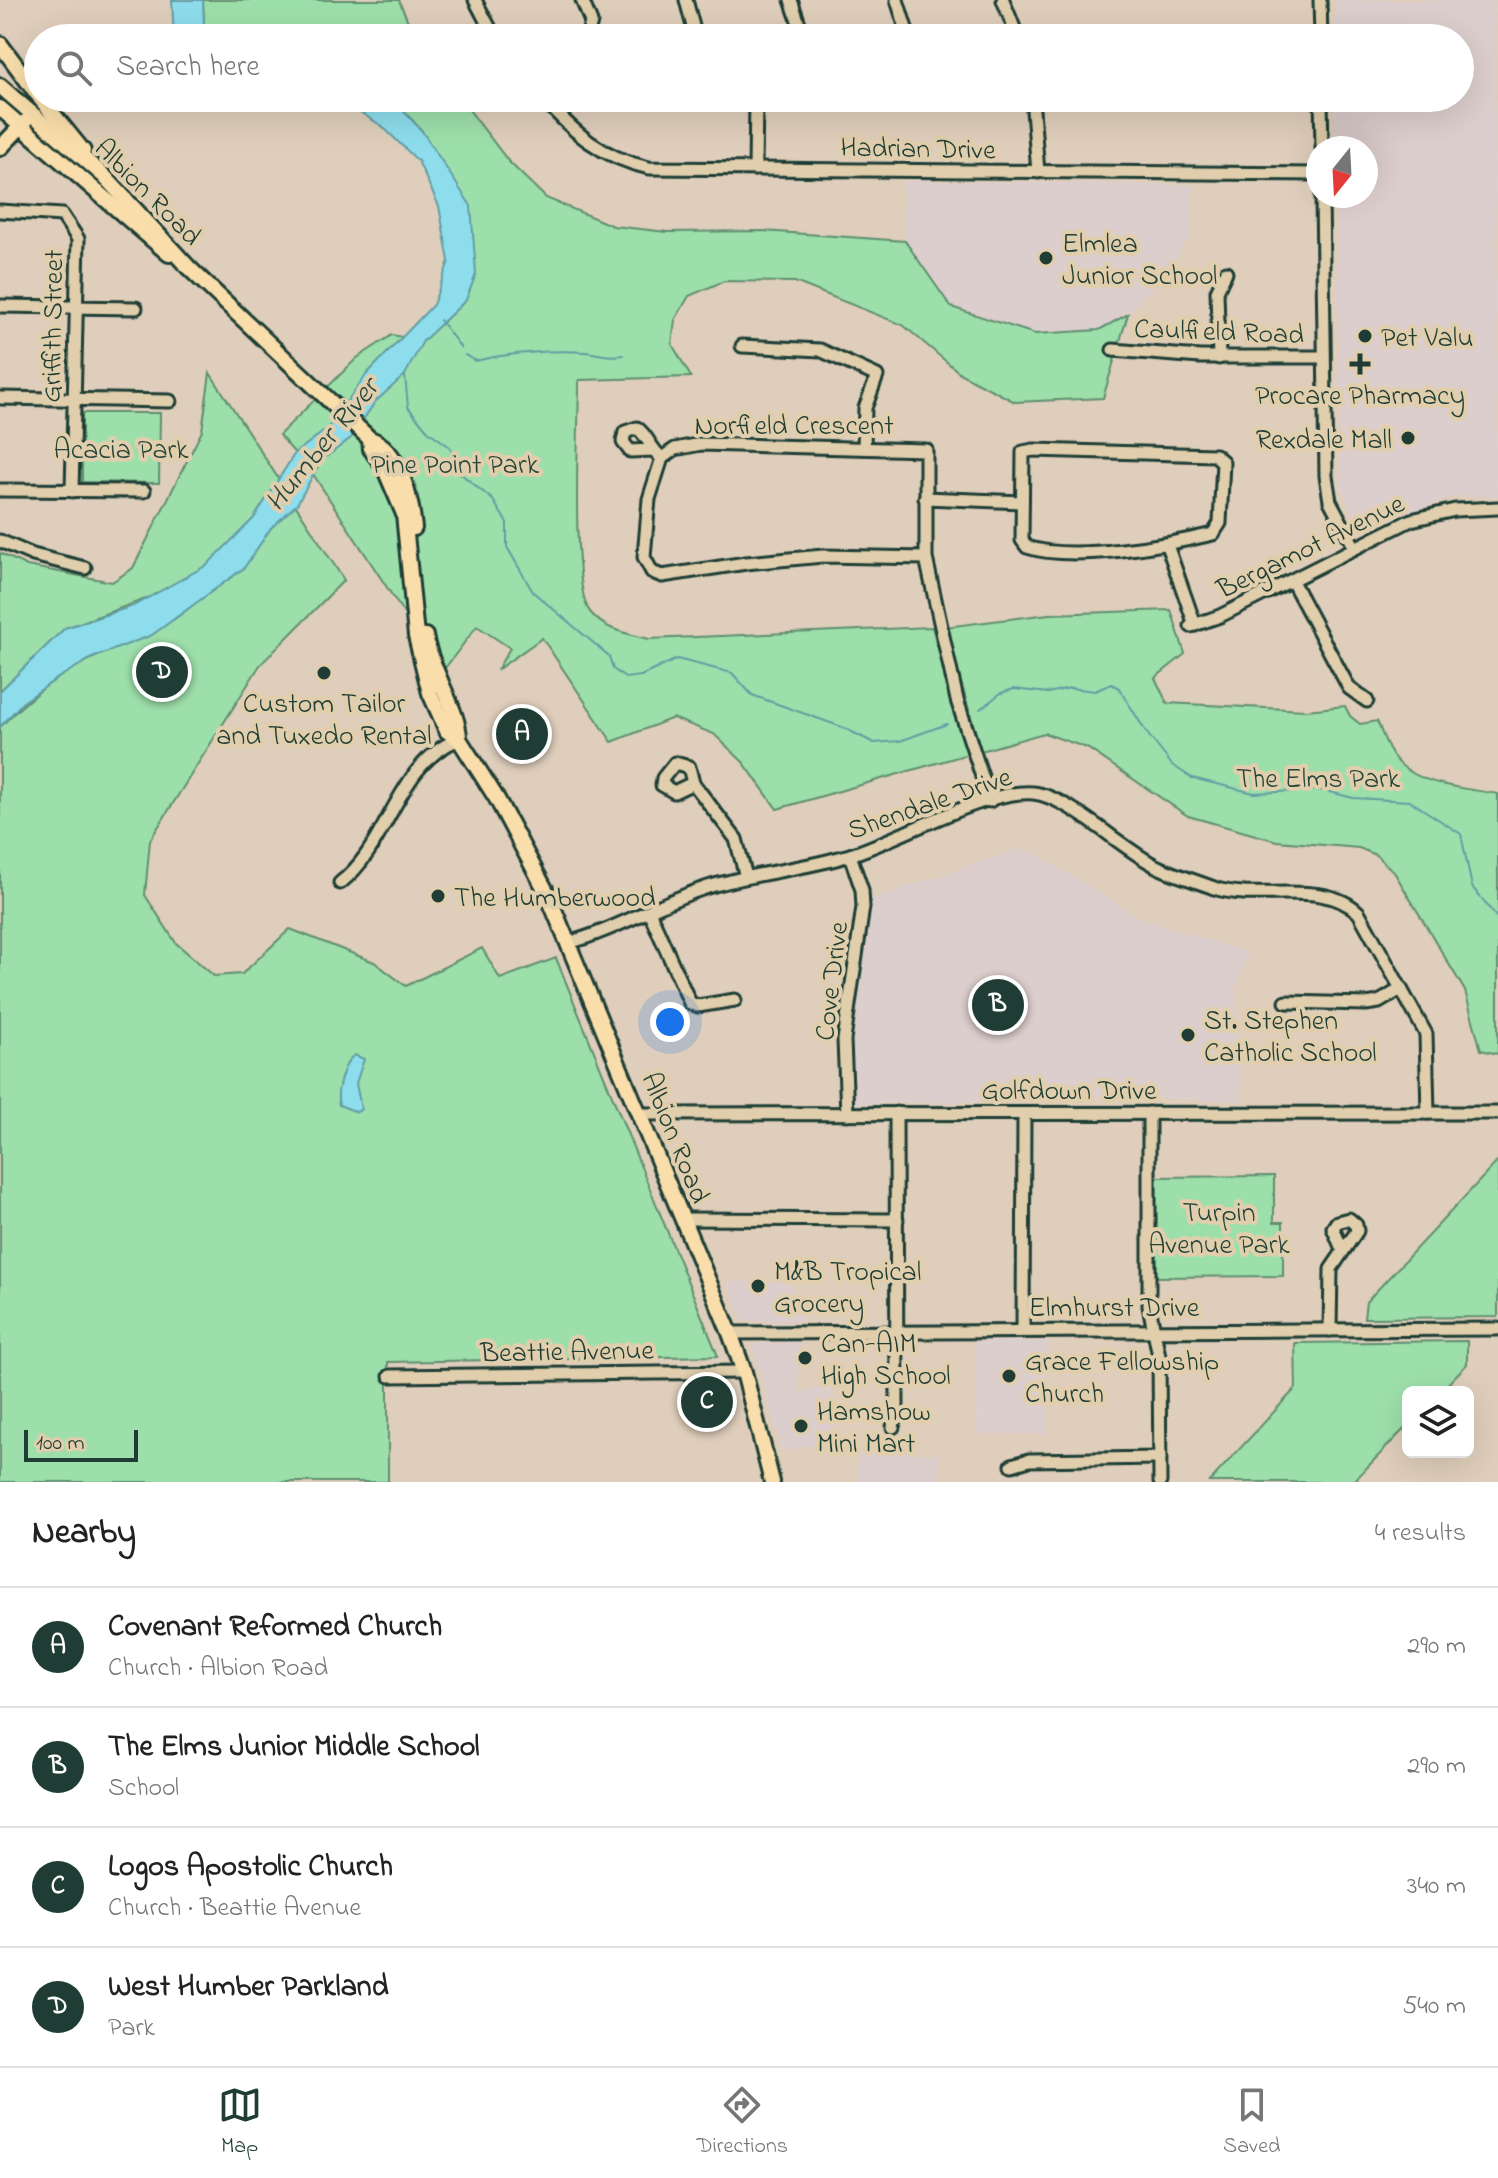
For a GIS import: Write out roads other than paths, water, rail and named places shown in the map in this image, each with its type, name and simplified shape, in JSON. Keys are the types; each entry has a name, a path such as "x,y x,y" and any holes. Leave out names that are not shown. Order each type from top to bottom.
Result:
{"main road":[{"path":"0,44 24,77"},
{"name":"Albion Road","path":"0,86 25,121 151,240 189,268"},
{"name":"Albion Road","path":"0,108 25,121 104,176 189,268 370,439 371,449 384,467 404,514 416,636 430,693 447,731 459,739 497,799 535,869 568,943 730,1333 744,1372 772,1482"},
{"path":"51,112 104,176"},
{"path":"0,148 25,121"}],"street":[{"path":"475,0 488,24"},
{"path":"582,0 590,24"},
{"path":"686,0 692,24"},
{"path":"791,0 799,24"},
{"path":"897,0 905,24"},
{"path":"1003,0 1011,24"},
{"path":"1320,0 1321,24"},
{"name":"Hadrian Drive","path":"558,112 593,146 619,161 649,168 1306,174"},
{"path":"755,169 756,112"},
{"path":"1033,112 1038,172"},
{"path":"1321,112 1322,136"},
{"path":"1322,208 1326,476 1330,501 1355,548"},
{"name":"Griffith Street","path":"0,211 62,215 78,239 72,491"},
{"path":"1219,358 1217,291 1226,272"},
{"path":"0,306 136,308"},
{"path":"742,346 820,350 877,376 865,408 864,448"},
{"name":"Caulfield Road","path":"1113,350 1219,358 1323,357"},
{"path":"0,398 170,401"},
{"name":"Norfield Crescent","path":"926,558 823,556 746,563 662,576 652,572 644,557 649,499 662,458 675,449 701,444 926,450 926,558 957,700 990,801"},
{"path":"652,450 662,458"},
{"path":"1103,450 1215,455 1223,462 1220,523 1213,534 1167,545 1111,551 1037,550 1022,540 1022,502 1023,452 1103,450"},
{"path":"0,490 144,491"},
{"path":"925,498 1022,502"},
{"name":"Bergamot Avenue","path":"1167,545 1193,625 1292,581 1411,520 1455,510 1498,508"},
{"path":"0,541 33,555 85,568"},
{"path":"1292,581 1349,688 1367,701"},
{"path":"340,883 357,870 416,772 444,745 459,739"},
{"path":"693,783 729,826 746,877"},
{"name":"Shendale Drive","path":"568,943 707,887 850,855 990,801 1036,793 1062,805 1159,867 1217,889 1243,895 1332,896 1348,902 1359,913 1426,1034 1428,1113"},
{"name":"Cove Drive","path":"847,1114 844,1040 863,907 862,890 850,855"},
{"path":"649,911 690,1003 698,1006 735,1000"},
{"path":"1286,1002 1366,1004 1379,1002 1401,989"},
{"path":"893,1427 897,1408 896,1113"},
{"path":"1149,1113 1149,1306 1159,1356 1160,1482"},
{"name":"Golfdown Drive","path":"639,1114 1498,1113"},
{"path":"1023,1330 1024,1114"},
{"path":"683,1219 897,1220"},
{"path":"1330,1330 1330,1274 1342,1249"},
{"name":"Elmhurst Drive","path":"730,1333 1498,1329"},
{"name":"Beattie Avenue","path":"390,1376 744,1372"},
{"path":"1012,1465 1029,1460 1160,1458"}],"water":[{"path":"172,0 203,0 204,24 173,24"},
{"name":"Humber River","path":"360,112 405,112 422,131 471,206 476,274 466,300 423,341 405,375 375,402 351,438 321,461 297,504 271,528 244,568 152,635 92,658 56,679 22,703 0,727 0,691 65,628 133,606 207,565 254,518 295,453 327,429 366,375 433,305 449,261 439,206 418,161 382,126"},
{"path":"354,1055 364,1059 356,1083 361,1109 357,1112 339,1105 338,1099 343,1071"}],"waterway":[{"path":"440,320 461,348"},
{"path":"465,355 476,361 545,352 623,355"},
{"path":"405,375 408,407 428,431 450,447 461,474 493,500 507,523 507,547 533,592 609,656 613,669 625,678 641,676 677,659 732,673 752,695 842,727 874,743 900,741 947,724"},
{"path":"980,709 1001,693 1014,689 1048,693 1070,688 1095,691 1111,684 1119,688 1146,732 1172,765 1192,778 1254,793 1322,790 1353,798 1410,801 1461,834 1472,887 1498,919"}],"place":[{"name":"Elmlea Junior School","path":"1046,258"},
{"name":"Pet Valu","path":"1365,336"},
{"name":"Procare Pharmacy","path":"1360,364"},
{"name":"Rexdale Mall","path":"1408,438"},
{"name":"West Humber Parkland","path":"162,672"},
{"name":"Custom Tailor and Tuxedo Rental","path":"324,673"},
{"name":"Covenant Reformed Church","path":"522,734"},
{"name":"The Humberwood","path":"438,896"},
{"name":"The Elms Junior Middle School","path":"998,1005"},
{"name":"St. Stephen Catholic School","path":"1188,1035"},
{"name":"M&B Tropical Grocery","path":"758,1286"},
{"name":"Can-AIM High School","path":"805,1358"},
{"name":"Grace Fellowship Church","path":"1009,1376"},
{"name":"Logos Apostolic Church","path":"707,1402"},
{"name":"Hamshow Mini Mart","path":"801,1426"}],"park label":[{"name":"Acacia Park","path":"121,448"},
{"name":"Pine Point Park","path":"455,463"},
{"name":"The Elms Park","path":"1318,777"},
{"name":"Turpin Avenue Park","path":"1219,1227"}]}
